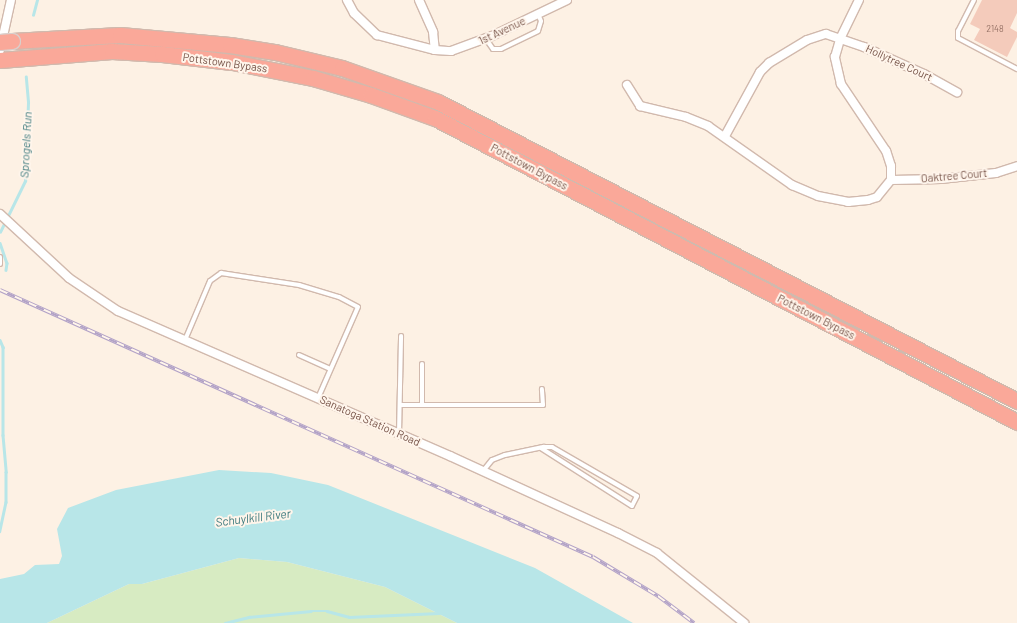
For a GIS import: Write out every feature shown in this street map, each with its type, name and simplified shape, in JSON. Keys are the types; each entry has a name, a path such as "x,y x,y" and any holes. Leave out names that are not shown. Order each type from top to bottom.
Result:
{"highway":[{"name":"Pottstown Bypass","path":"6,41 120,35 275,52 342,68 438,102 1017,401"},
{"name":"Pottstown Bypass","path":"2,56 112,51 162,54 232,62 313,78 371,95 435,118 1017,422"}],"street":[{"path":"2,56 11,0"},
{"name":"1st Avenue","path":"347,0 354,13 377,35 434,50 463,49 567,0"},
{"path":"419,0 433,32 434,50"},
{"path":"627,85 640,106 686,116 725,136 792,184 818,196 848,202 868,200 877,197 891,180 891,166 886,151 841,84 835,57 840,39 859,0"},
{"name":"Hollytree Court","path":"725,136 750,85 769,63 807,40 826,34 924,74 957,92"},
{"name":"Oaktree Court","path":"891,180 941,179 996,173 1017,166"},
{"name":"Sanatoga Station Road","path":"2,216 69,278 95,298 118,311 483,471 657,553 744,623"}],"lane":[{"path":"974,0 958,31 958,38 1017,69"},
{"path":"486,39 493,49 501,49 533,34 540,27 538,14"},
{"path":"0,257 0,264"},
{"path":"185,340 210,281 222,273 272,279 319,289 358,307 318,398"},
{"path":"399,434 401,336"},
{"path":"298,355 330,369"},
{"path":"422,364 422,405"},
{"path":"400,405 543,405 542,389"},
{"path":"483,471 492,460 548,446 558,449 637,496 632,506 586,479 541,448"}],"green space":[{"path":"239,558 287,562 385,587 457,623 47,623 129,584 142,584"}],"water":[{"name":"Schuylkill River","path":"219,470 271,473 328,485 535,568 633,623 457,623 385,587 287,562 239,558 142,584 129,584 47,623 0,623 0,579 24,574 35,565 59,564 62,556 57,529 68,508 116,490"}],"building":[{"path":"982,0 1017,0 1017,13 1010,28 1017,32 1017,37 1007,57 974,40 980,29 970,24"}],"waterway":[{"name":"Sprogels Run","path":"33,15 37,0"},
{"name":"Sprogels Run","path":"0,232 25,181 28,102 26,77"},
{"name":"Sprogels Run","path":"0,243 7,263 6,270"},
{"name":"Sprogels Run","path":"0,340 3,347 3,435 6,472 6,502 0,531"},
{"path":"225,623 249,617 311,611 327,611 349,617 439,613"}],"railway":[{"path":"0,290 593,557 658,596 694,623"}]}
